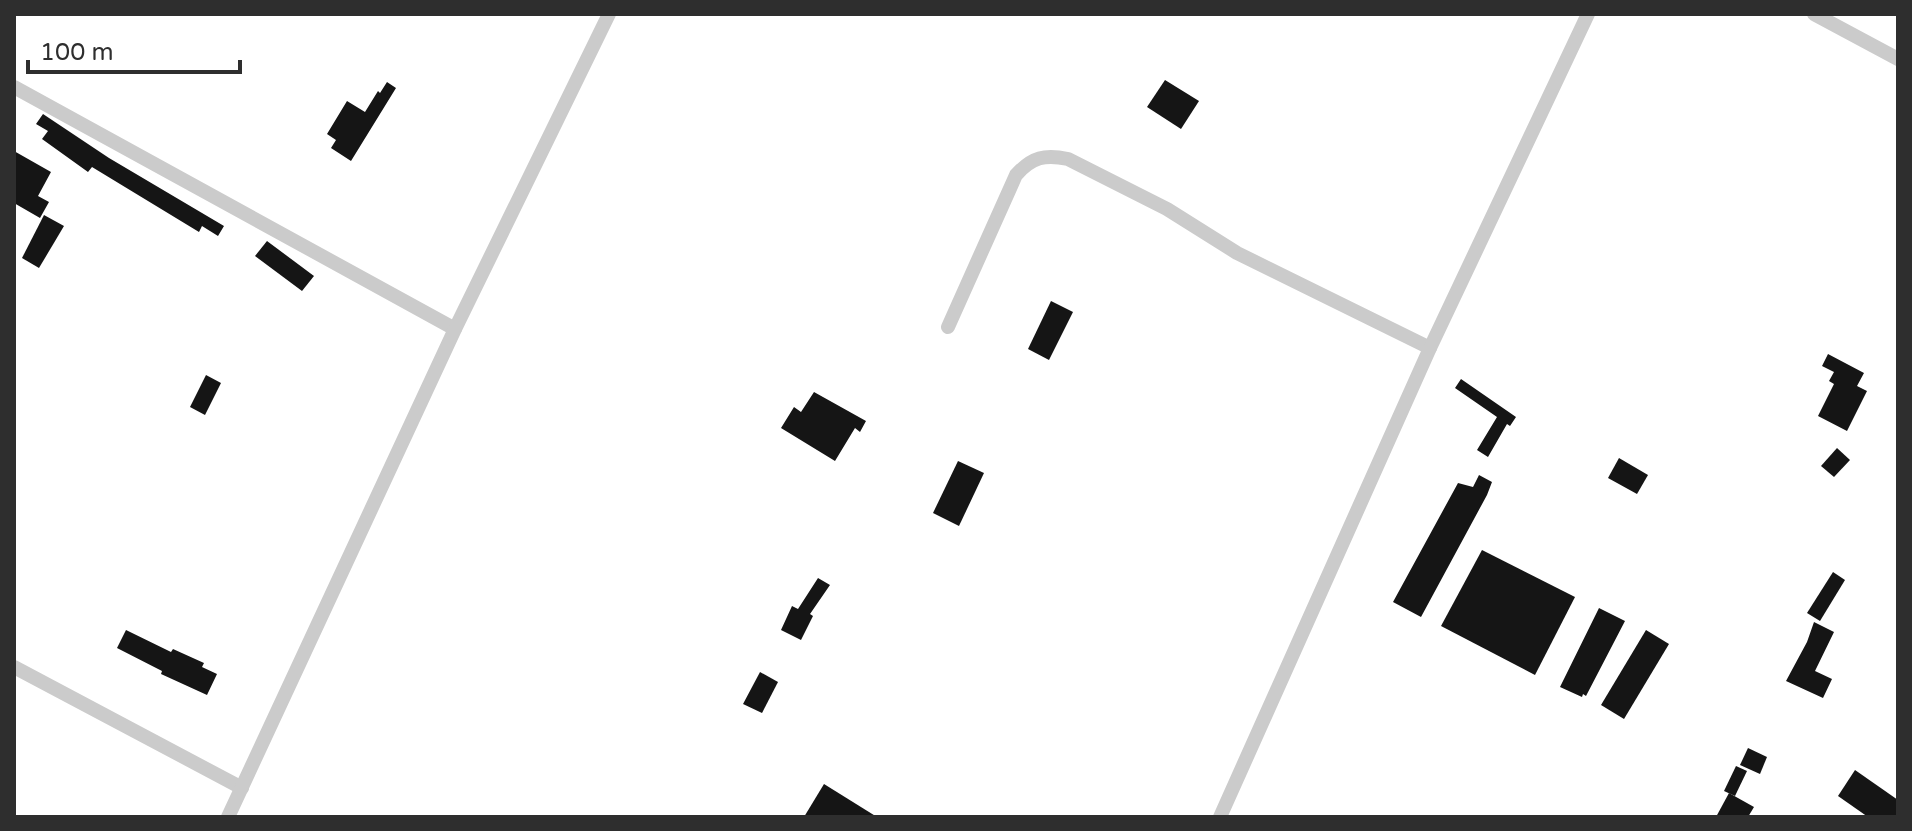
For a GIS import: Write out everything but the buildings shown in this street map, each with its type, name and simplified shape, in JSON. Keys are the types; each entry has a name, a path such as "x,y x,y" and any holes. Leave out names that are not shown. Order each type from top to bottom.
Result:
{"street":[{"path":"228,817 455,329 609,14"},
{"path":"1220,817 1430,348 1588,14"},
{"path":"1814,14 1898,59"},
{"path":"14,87 455,329"},
{"path":"948,327 1016,175 1025,164 1037,157 1052,156 1068,159 1146,198 1237,253 1430,348"},
{"path":"14,667 242,788"}]}
